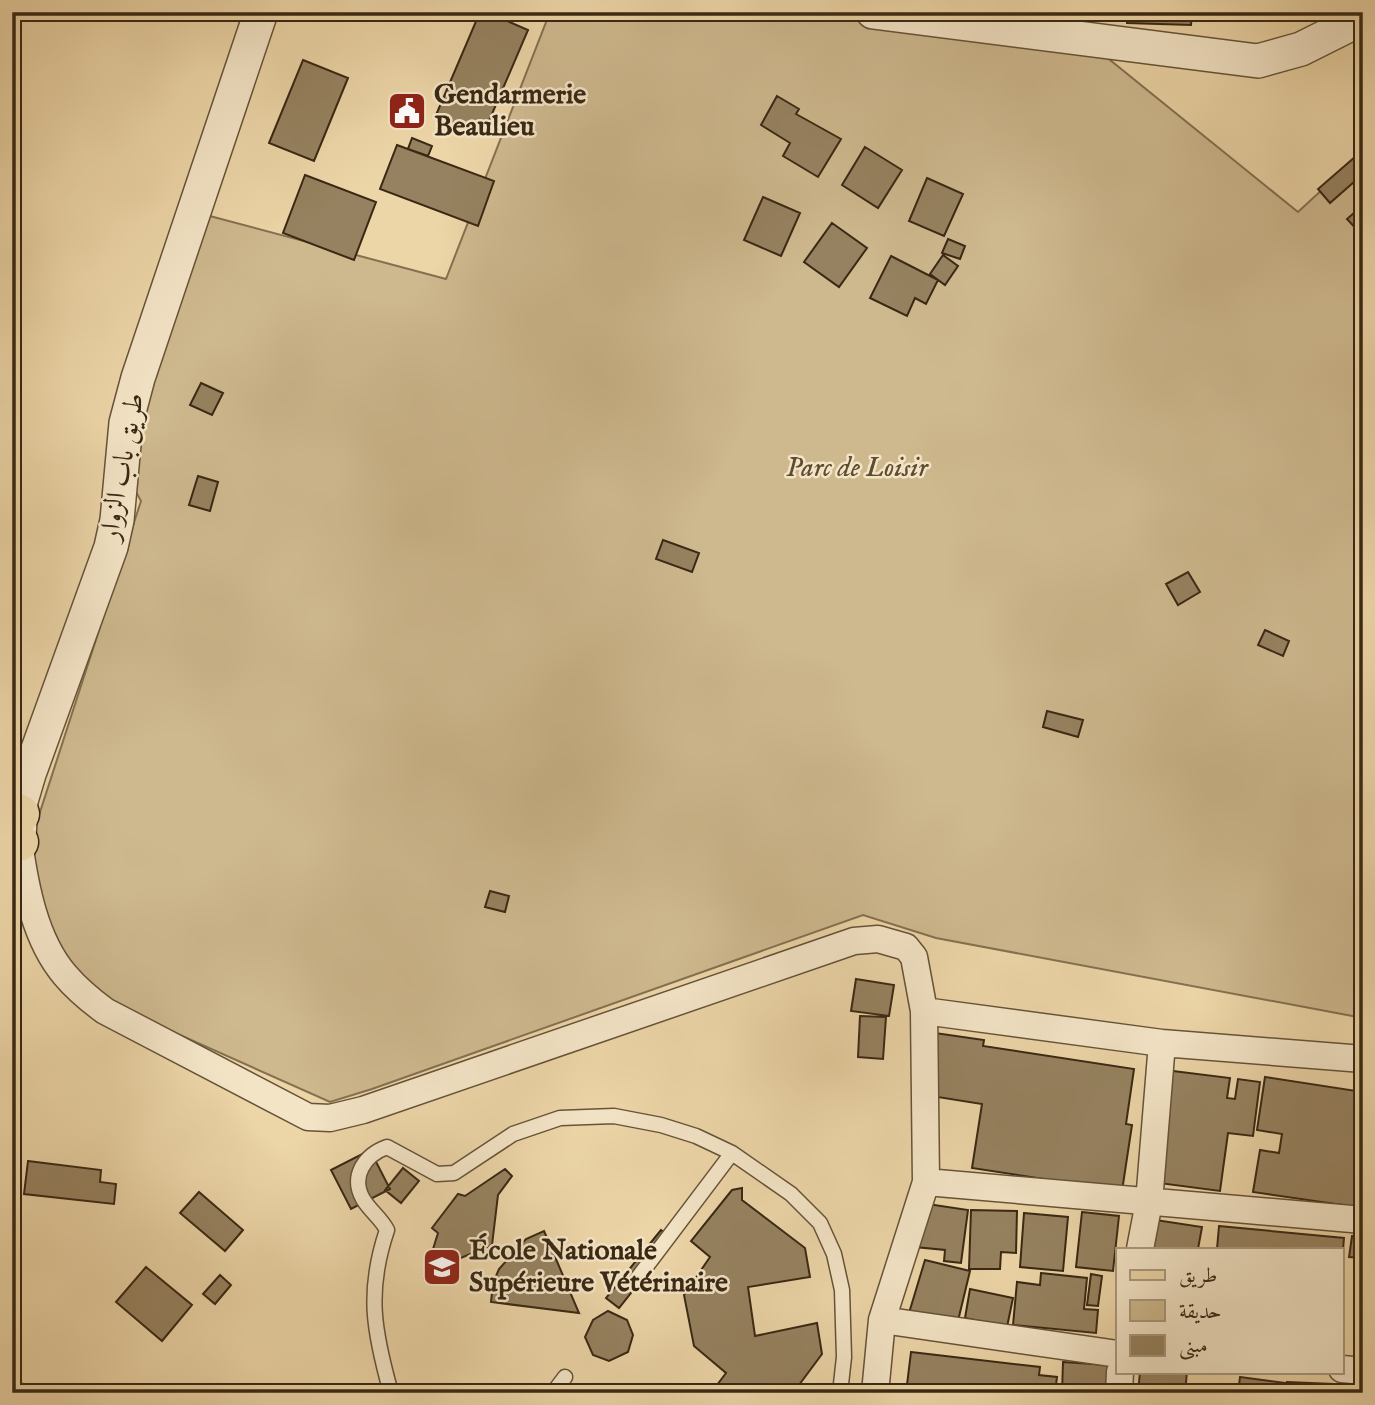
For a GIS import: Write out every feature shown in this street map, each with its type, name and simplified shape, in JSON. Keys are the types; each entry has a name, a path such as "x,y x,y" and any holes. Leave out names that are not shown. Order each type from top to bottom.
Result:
{"street":[{"name":"طريق باب الزوار","path":"16,828 29,774 111,547 117,520 126,422 138,378 261,12"},
{"path":"873,12 1258,61 1301,49 1363,18"},
{"path":"16,828 36,922 62,972 81,992 105,1011 308,1117 330,1118 363,1110 854,941 878,939 906,947 914,957 924,1012 926,1182 882,1320 875,1393"},
{"path":"924,1012 1162,1043 1363,1059"},
{"path":"1140,1248 1149,1202 1162,1043"},
{"path":"926,1182 1363,1220"},
{"path":"882,1320 1116,1354"},
{"path":"1344,1369 1363,1371"},
{"path":"1119,1393 1120,1374"}],"lane":[{"path":"391,1393 377,1343 373,1292 387,1230 382,1220 363,1200 357,1182 360,1168 373,1152 387,1147 437,1174 454,1173 513,1134 560,1118 614,1116 662,1125 696,1136 732,1153 791,1194 820,1223 834,1254 842,1290 844,1357 840,1393"},
{"path":"633,1284 732,1153"},
{"path":"553,1393 565,1377"},
{"path":"12,1390 35,1393"}],"green space":[{"name":"Parc de Loisir","path":"550,12 770,12 1089,43 1298,212 1363,152 1363,1018 936,938 863,915 330,1102 115,1006 60,963 28,849 141,501 121,464 206,215 446,279"}],"building":[{"path":"480,12 486,12 528,30 483,135 436,115"},
{"path":"1127,12 1192,12 1191,25 1127,23"},
{"path":"303,60 348,78 314,161 269,143"},
{"path":"777,96 799,109 796,114 841,139 818,177 783,156 790,143 761,125"},
{"path":"412,138 432,146 428,156 408,149"},
{"path":"397,145 494,181 478,226 380,189"},
{"path":"865,147 902,170 878,208 842,185"},
{"path":"1363,150 1363,174 1330,203 1318,189"},
{"path":"305,175 376,202 354,260 283,233"},
{"path":"927,178 963,194 944,236 909,221"},
{"path":"763,197 800,213 781,256 744,240"},
{"path":"1363,205 1363,230 1360,233 1347,219"},
{"path":"832,223 867,248 839,287 804,262"},
{"path":"948,239 965,246 960,259 942,253"},
{"path":"943,255 958,266 945,285 930,274"},
{"path":"891,256 938,280 926,304 915,298 907,316 870,298"},
{"path":"201,383 223,393 212,415 190,405"},
{"path":"198,476 218,482 210,511 189,505"},
{"path":"663,540 699,553 692,572 656,559"},
{"path":"1188,572 1200,592 1178,605 1166,584"},
{"path":"1265,630 1289,641 1283,656 1258,645"},
{"path":"1047,711 1083,720 1078,737 1043,727"},
{"path":"490,891 509,896 505,912 485,907"},
{"path":"856,979 894,985 889,1016 851,1011"},
{"path":"860,1016 886,1017 883,1059 858,1057"},
{"path":"935,1033 984,1040 983,1046 1134,1069 1126,1124 1132,1125 1122,1191 972,1168 982,1104 925,1095"},
{"path":"1165,1070 1230,1078 1227,1098 1235,1099 1238,1079 1260,1082 1253,1136 1228,1133 1220,1191 1151,1182"},
{"path":"1265,1077 1363,1092 1363,1208 1253,1192 1260,1150 1279,1153 1282,1134 1257,1130"},
{"path":"370,1150 390,1189 351,1209 331,1170"},
{"path":"28,1161 101,1170 100,1182 116,1184 114,1204 24,1194"},
{"path":"403,1168 419,1181 401,1203 385,1190"},
{"path":"505,1169 512,1176 498,1195 492,1245 446,1264 431,1282 424,1278 438,1233 432,1228 458,1194 465,1196"},
{"path":"742,1188 742,1200 805,1248 810,1277 748,1287 755,1336 817,1323 822,1354 793,1393 711,1393 726,1373 694,1346 684,1295 710,1257 691,1241 732,1190"},
{"path":"199,1192 243,1230 225,1251 180,1213"},
{"path":"921,1203 968,1210 961,1263 944,1261 945,1250 915,1247"},
{"path":"971,1210 1017,1211 1016,1253 1001,1252 1000,1269 969,1269"},
{"path":"1082,1212 1119,1216 1113,1271 1076,1267"},
{"path":"1024,1213 1068,1217 1063,1271 1020,1267"},
{"path":"1149,1219 1202,1227 1198,1248 1145,1248"},
{"path":"1219,1226 1344,1238 1343,1248 1217,1248"},
{"path":"661,1230 673,1240 619,1308 606,1298"},
{"path":"544,1231 579,1313 491,1302 493,1283 499,1269 526,1239"},
{"path":"1352,1236 1363,1237 1363,1258 1349,1257"},
{"path":"925,1260 970,1271 957,1325 909,1313"},
{"path":"146,1267 192,1305 162,1341 116,1302"},
{"path":"1041,1273 1087,1278 1084,1309 1098,1310 1096,1333 1013,1325 1017,1282 1040,1285"},
{"path":"1091,1274 1102,1276 1098,1306 1087,1305"},
{"path":"220,1275 231,1285 215,1304 203,1294"},
{"path":"970,1289 1013,1298 1007,1327 965,1318"},
{"path":"608,1311 627,1320 633,1335 628,1352 609,1361 593,1355 585,1337 593,1320"},
{"path":"911,1352 1040,1367 1039,1375 1057,1377 1055,1393 906,1393"},
{"path":"1063,1362 1108,1365 1106,1393 1062,1393"},
{"path":"1140,1374 1187,1374 1185,1393 1138,1393"},
{"path":"1240,1377 1286,1383 1285,1393 1238,1393"},
{"path":"1287,1382 1333,1384 1332,1393 1287,1393"},
{"path":"1340,1387 1363,1388 1363,1393 1340,1393"}],"place":[{"name":"Gendarmerie Beaulieu","path":"407,111"},
{"name":"École Nationale Supérieure Vétérinaire","path":"442,1267"}]}
